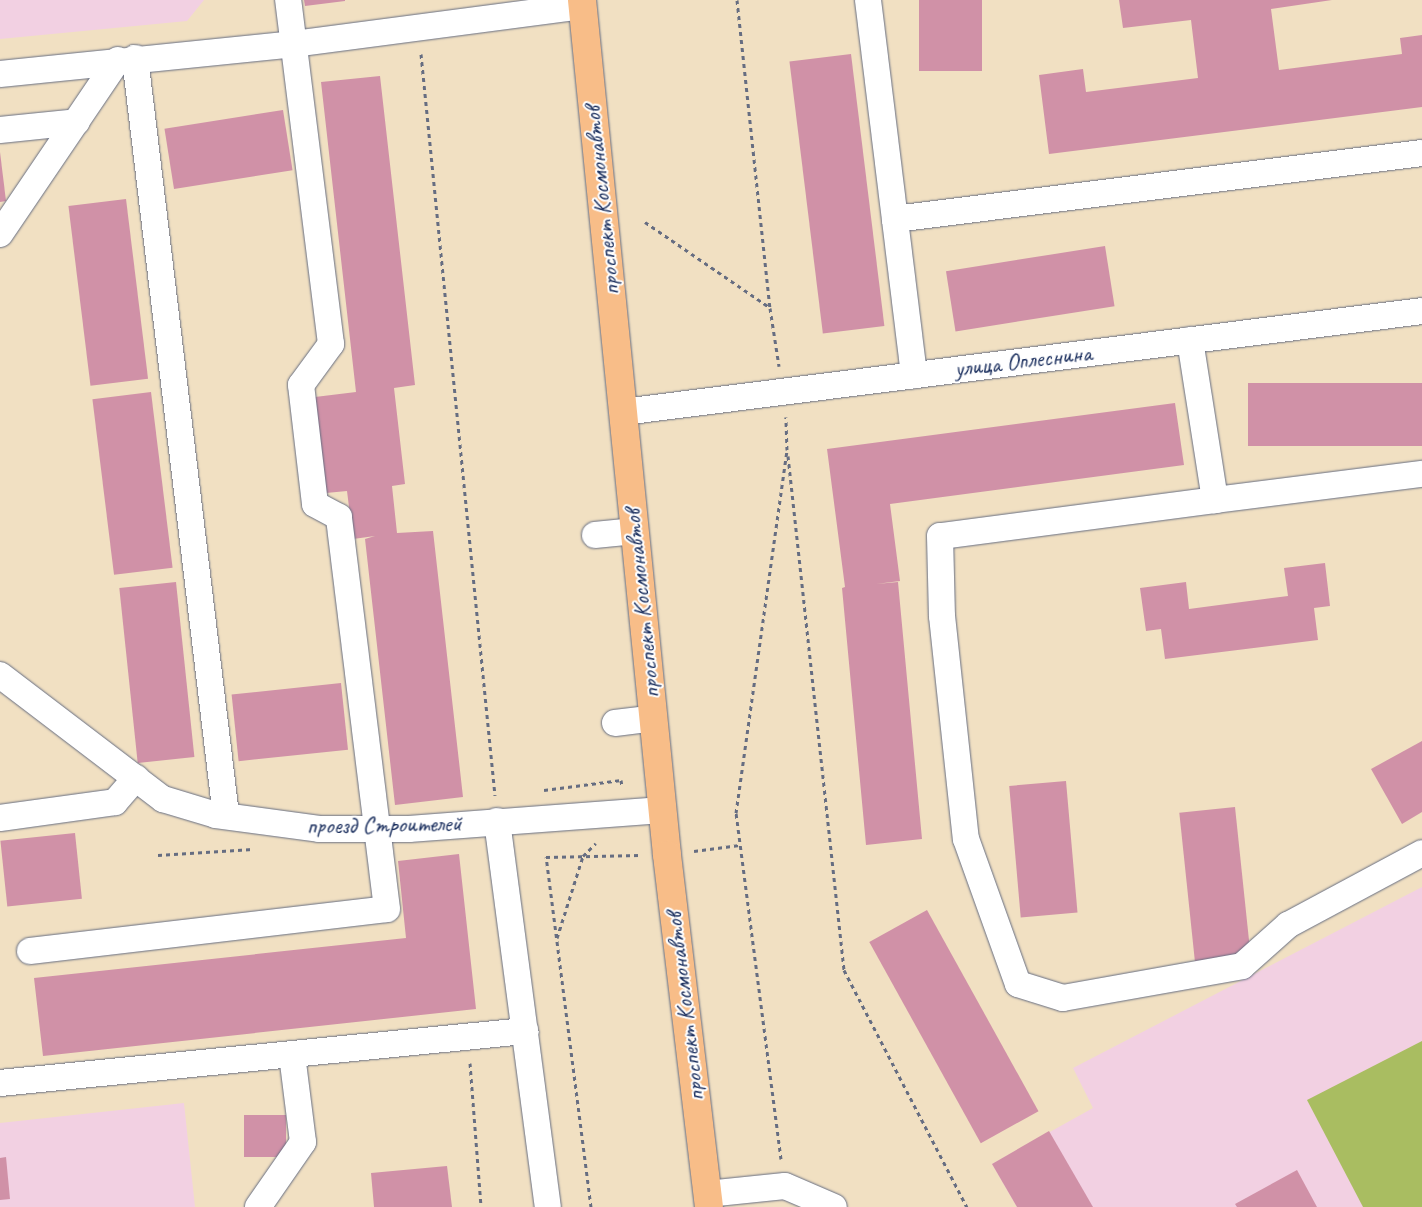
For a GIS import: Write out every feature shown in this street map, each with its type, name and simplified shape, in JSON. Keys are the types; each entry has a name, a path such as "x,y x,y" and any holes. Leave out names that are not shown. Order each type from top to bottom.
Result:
{"main road":[{"name":"проспект Космонавтов","path":"583,3 662,810 708,1201"}],"street":[{"path":"30,951 387,909 339,517 315,504 301,385 331,344 288,0"},
{"path":"868,0 914,375"},
{"path":"0,74 126,59 294,44 583,3"},
{"path":"2,227 77,122 126,59"},
{"path":"126,59 226,816"},
{"path":"0,130 77,122"},
{"path":"895,219 1422,153"},
{"name":"улица Оплеснина","path":"623,412 1422,311"},
{"path":"1190,340 1215,500"},
{"path":"1422,474 940,536 942,616 966,839 1018,984 1062,998 1242,966 1288,925 1422,854"},
{"path":"595,535 635,531"},
{"name":"проезд Строителей","path":"0,675 163,798 226,816 319,830 376,829 662,810"},
{"path":"615,723 653,718"},
{"path":"0,818 115,802 136,778"},
{"path":"497,821 548,1207"},
{"path":"0,1083 525,1031"},
{"path":"258,1207 303,1142 292,1055"},
{"path":"708,1201 785,1186 834,1207"}],"path":[{"path":"738,0 770,308 784,392 787,450 844,970 967,1207"},
{"path":"418,26 495,796 504,794"},
{"path":"645,222 770,308"},
{"path":"785,1186 736,813 787,450"},
{"path":"534,791 621,780 624,813 584,856 557,938"},
{"path":"158,855 255,849"},
{"path":"546,857 591,1207"},
{"path":"468,1038 481,1207"}],"shaded area":[{"path":"0,0 204,0 187,21 0,39"},
{"path":"1422,887 1422,1207 1017,1207 992,1164 1093,1108 1073,1068"},
{"path":"184,1103 195,1207 0,1207 0,1123"}],"green space":[{"path":"1422,1041 1422,1207 1363,1207 1307,1100"}],"building":[{"path":"304,0 345,0 345,1 305,6"},
{"path":"919,0 982,0 982,71 919,71"},
{"path":"1119,0 1332,0 1271,9 1279,70 1402,54 1400,38 1422,35 1422,107 1049,154 1039,75 1083,69 1086,92 1198,78 1191,20 1123,28"},
{"path":"851,54 884,326 823,334 789,62"},
{"path":"380,76 415,385 394,388 405,484 392,486 397,533 433,531 463,797 395,805 365,539 375,536 353,539 347,491 326,493 315,397 356,392 321,82"},
{"path":"283,110 293,170 174,189 164,129"},
{"path":"0,152 6,201 0,202"},
{"path":"126,199 148,379 90,386 68,206"},
{"path":"1105,246 1115,306 956,331 946,271"},
{"path":"1248,383 1422,383 1422,446 1248,446"},
{"path":"151,392 173,568 114,575 92,399"},
{"path":"1175,403 1184,465 890,504 900,581 876,584 898,582 922,839 866,845 842,588 845,587 827,449"},
{"path":"1325,563 1330,606 1314,608 1318,640 1165,659 1161,629 1146,631 1140,588 1186,582 1189,609 1288,596 1284,568"},
{"path":"176,582 194,757 138,763 119,588"},
{"path":"341,683 348,750 239,761 232,694"},
{"path":"1422,741 1422,812 1402,824 1371,769"},
{"path":"1066,781 1078,912 1021,917 1009,786"},
{"path":"1235,807 1251,955 1195,961 1179,813"},
{"path":"75,833 82,899 7,906 0,841"},
{"path":"459,854 476,1009 43,1056 34,978 406,938 398,861"},
{"path":"927,910 1039,1111 981,1143 869,942"},
{"path":"244,1115 286,1115 286,1157 244,1157"},
{"path":"1049,1131 1093,1207 1017,1207 992,1164"},
{"path":"6,1157 10,1199 0,1200 0,1158"},
{"path":"447,1166 452,1207 374,1207 371,1173"},
{"path":"1297,1170 1317,1207 1237,1207 1235,1204"}]}
